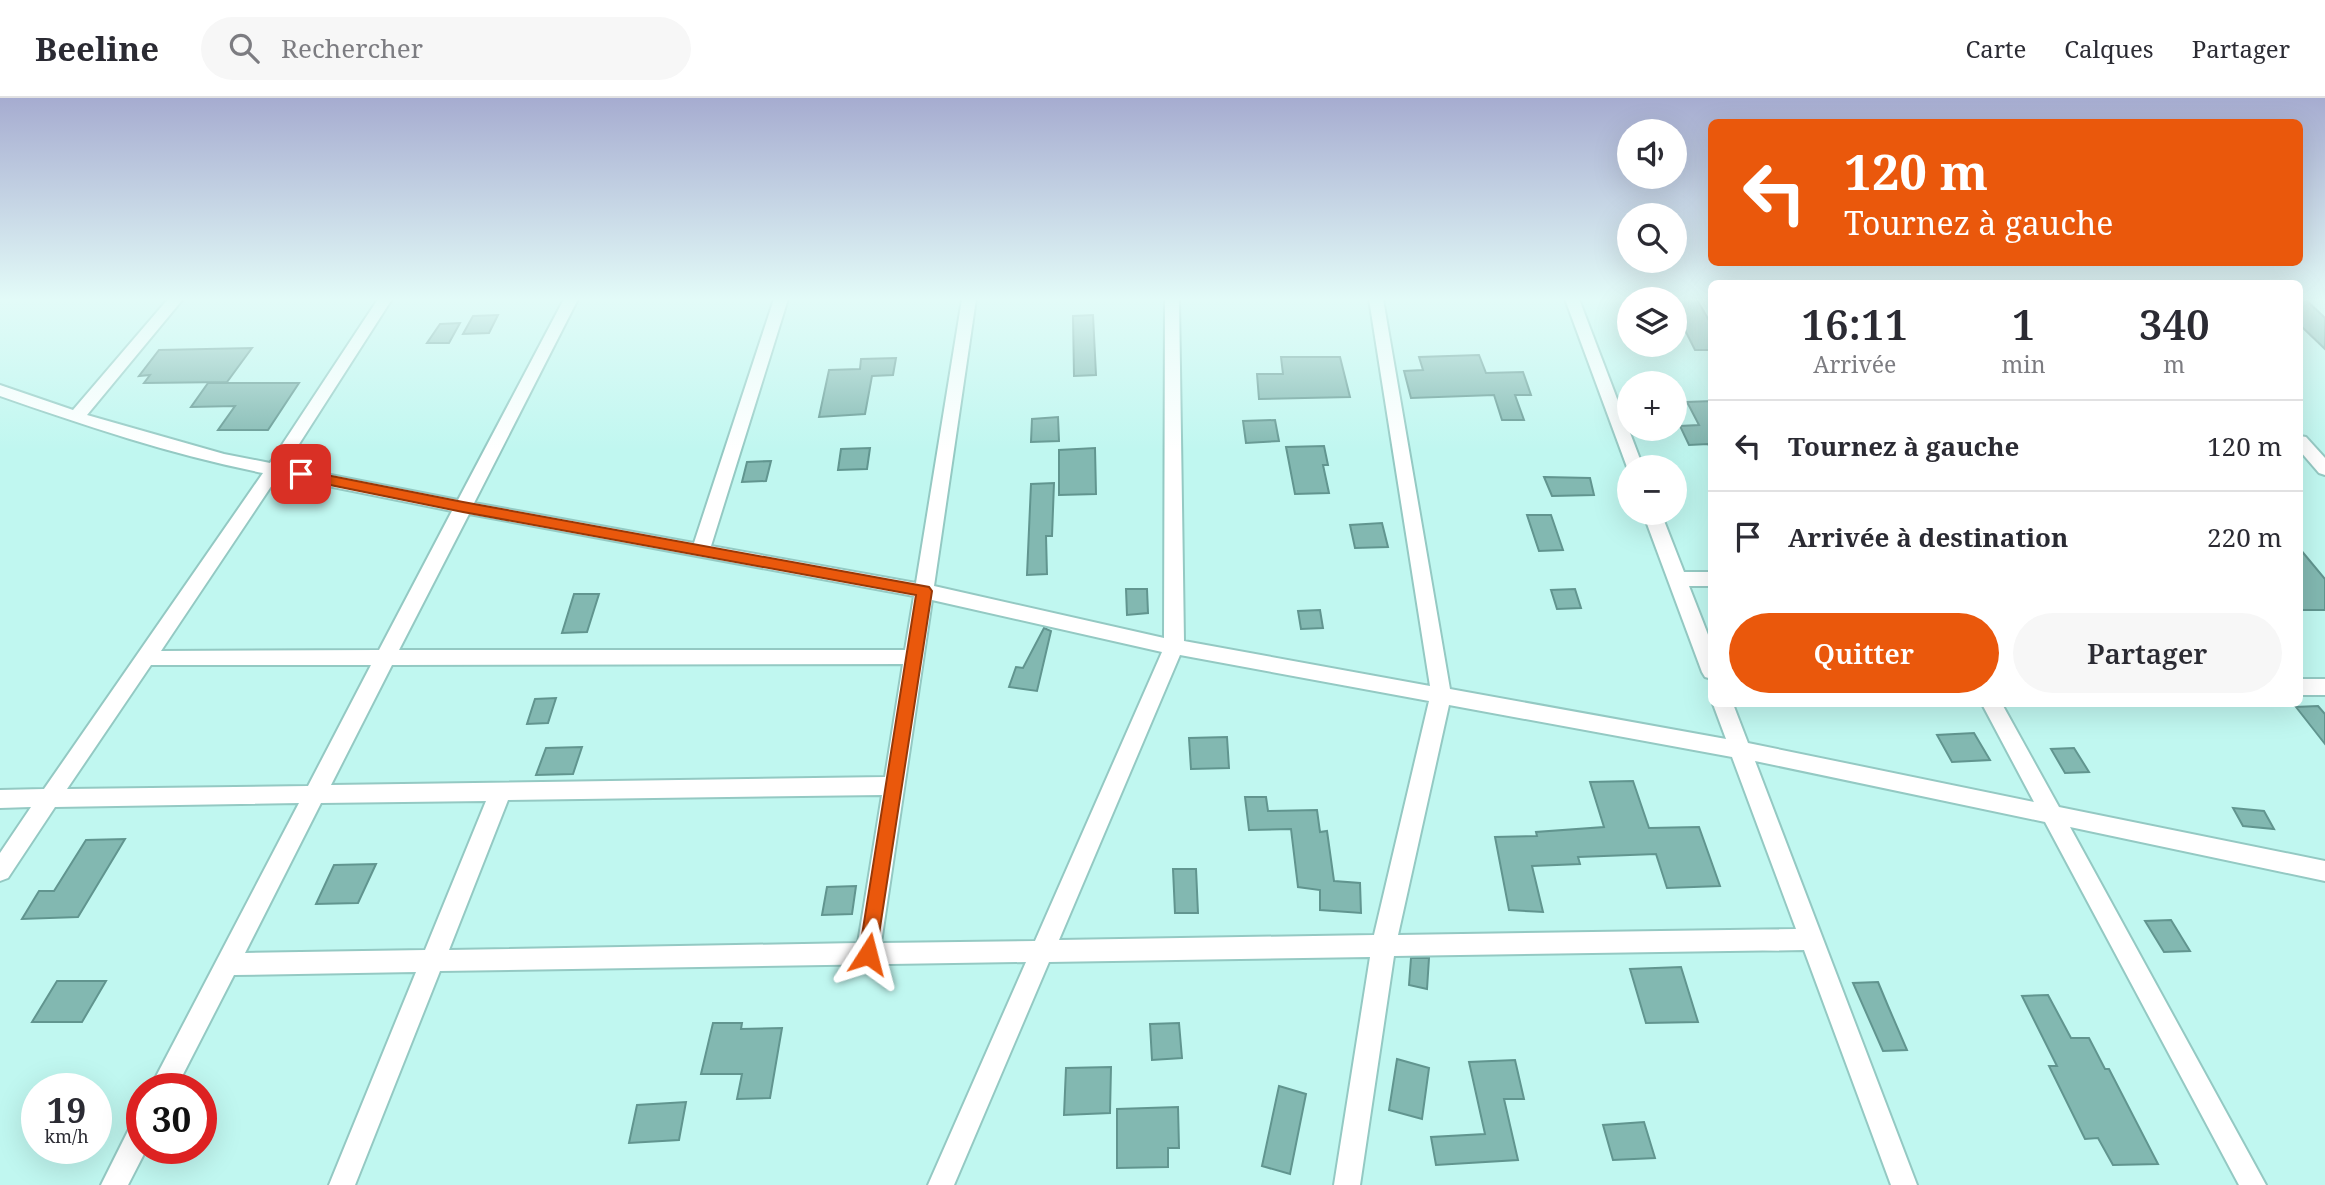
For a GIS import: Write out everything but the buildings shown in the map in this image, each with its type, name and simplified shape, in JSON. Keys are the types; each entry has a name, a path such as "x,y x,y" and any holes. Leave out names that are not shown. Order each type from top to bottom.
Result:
{"street":[{"path":"77,416 133,350"},
{"path":"0,871 274,469 352,350"},
{"path":"171,1073 545,350"},
{"path":"701,550 765,350"},
{"path":"868,954 962,350"},
{"path":"941,1185 1174,647 1172,350"},
{"path":"1347,1185 1384,944 1441,694 1384,350"},
{"path":"1591,350 1630,455"},
{"path":"0,390 223,459 463,507 924,591 1174,647 1741,750 2325,871"},
{"path":"2303,444 2325,469"},
{"path":"1657,525 1708,661"},
{"path":"1677,579 1708,579"},
{"path":"145,658 914,657"},
{"path":"2303,687 2325,687"},
{"path":"1724,707 1904,1185"},
{"path":"1994,707 2253,1185"},
{"path":"0,799 894,786"},
{"path":"342,1185 501,791"},
{"path":"228,964 1812,939"},
{"path":"114,1185 126,1161"}],"route":[{"path":"301,474 463,507 924,591 868,954"}]}
